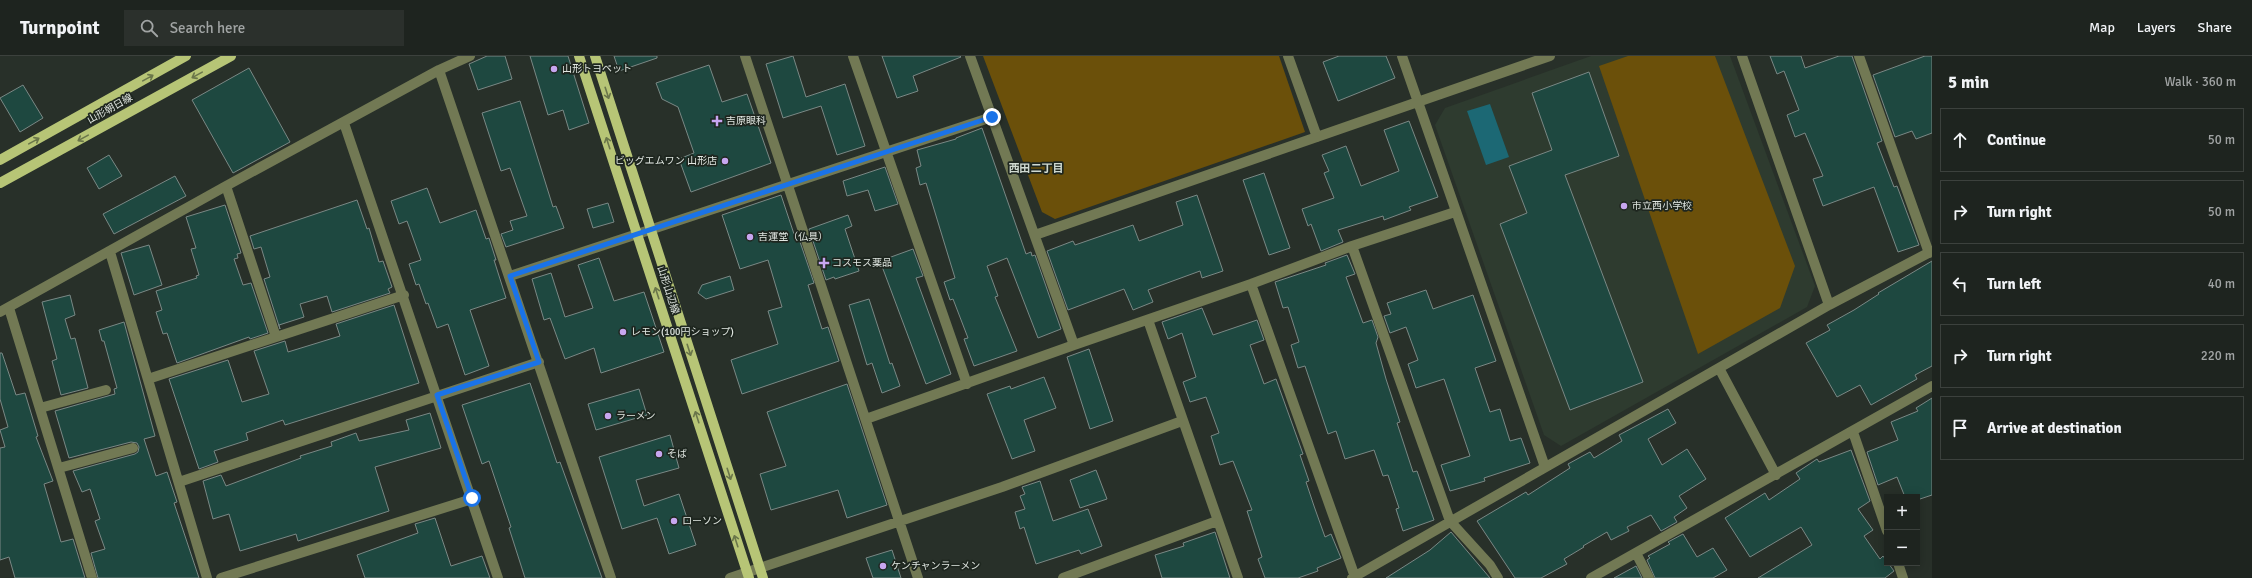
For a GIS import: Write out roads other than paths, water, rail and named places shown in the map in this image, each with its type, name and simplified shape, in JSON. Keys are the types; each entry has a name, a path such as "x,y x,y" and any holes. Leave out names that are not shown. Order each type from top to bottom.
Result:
{"main road":[{"name":"山形朝日線","path":"0,160 186,56"},
{"name":"山形朝日線","path":"0,183 231,56"},
{"name":"山形山辺線","path":"579,56 748,575"},
{"name":"山形山辺線","path":"595,56 761,573"}],"street":[{"path":"92,578 40,408 4,310 226,186 439,70 470,56"},
{"path":"745,56 918,578"},
{"path":"853,56 967,384"},
{"path":"970,56 1074,345"},
{"path":"1288,56 1317,137"},
{"path":"1402,56 1455,212 1545,467"},
{"path":"1035,235 1550,56"},
{"path":"1742,56 1830,305"},
{"path":"1251,284 1354,578 1450,521 1830,305 1930,252 1859,56"},
{"path":"439,70 611,578"},
{"path":"510,276 992,117"},
{"path":"344,123 404,295 498,578"},
{"path":"226,186 276,337"},
{"path":"866,420 1074,345 1251,284 1352,246 1455,212"},
{"path":"1352,246 1450,521 1490,565 1498,578"},
{"path":"110,252 207,578"},
{"path":"148,379 404,295"},
{"path":"1148,320 1238,578"},
{"path":"179,482 539,362"},
{"path":"1719,368 1776,475"},
{"path":"1591,578 1853,432 1932,386"},
{"path":"40,408 106,390"},
{"path":"730,578 761,573 899,520 1002,486 1182,421"},
{"path":"1853,432 1887,530"},
{"path":"59,468 133,448"},
{"path":"221,578 472,498"},
{"path":"1063,578 1218,521"},
{"path":"1636,553 1648,578"},
{"path":"1899,566 1903,578"}],"water":[{"path":"1490,104 1509,157 1486,165 1467,111"}],"place":[{"name":"山形トヨペット","path":"554,69"},
{"name":"吉原眼科","path":"717,121"},
{"name":"ビッグエムワン 山形店","path":"725,161"},
{"name":"市立西小学校","path":"1624,206"},
{"name":"吉運堂（仏具）","path":"750,237"},
{"name":"コスモス薬品","path":"824,263"},
{"name":"レモン(100円ショップ)","path":"623,332"},
{"name":"ラーメン","path":"608,416"},
{"name":"そば","path":"659,454"},
{"name":"ローソン","path":"674,521"},
{"name":"ケンチャンラーメン","path":"883,566"}],"district":[{"name":"西田二丁目","path":"1036,168"}]}
